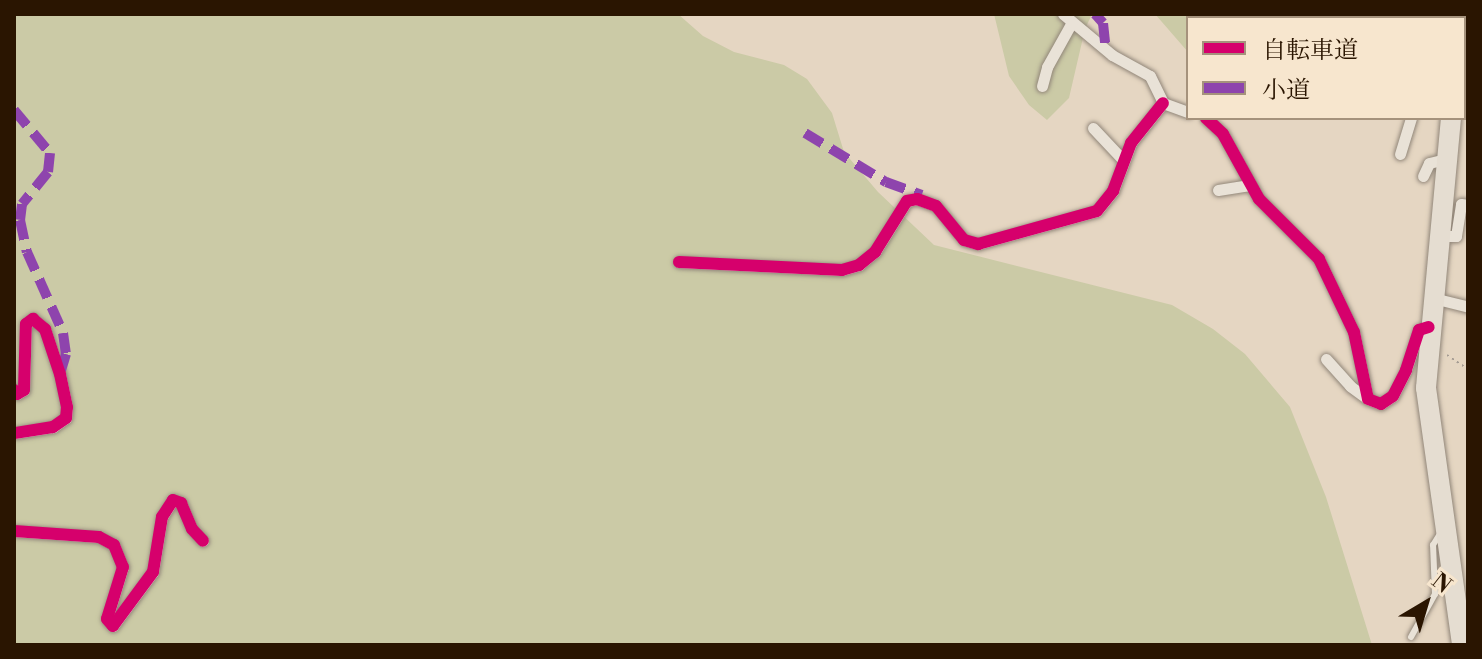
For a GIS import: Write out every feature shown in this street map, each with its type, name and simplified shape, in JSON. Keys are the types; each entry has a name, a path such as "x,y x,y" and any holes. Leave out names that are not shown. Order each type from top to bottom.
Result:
{"highway":[{"path":"1451,120 1426,388 1445,530 1462,604 1462,645"}],"street":[{"path":"1042,86 1067,18 1112,55 1150,76 1163,103 1186,111"},
{"path":"679,262 842,270 859,265 875,252 907,201 917,199 936,206 964,240 978,244 1097,211 1113,191 1131,143 1163,103"},
{"path":"1208,120 1223,134 1250,185 1268,210 1319,259 1354,332 1368,399"},
{"path":"1400,154 1410,120"},
{"path":"1093,128 1124,161"},
{"path":"1423,176 1429,163 1447,159"},
{"path":"1218,190 1250,185"},
{"path":"1439,236 1456,236 1461,204 1468,205"},
{"path":"1433,298 1468,307"},
{"path":"14,390 17,394 24,390 26,324 33,319 45,329 60,374 67,407 66,418 53,427 14,433"},
{"path":"1326,359 1350,386 1381,404 1393,396 1406,370 1419,330 1429,336"},
{"path":"14,531 99,537 114,545 123,567 107,619 113,626 153,572 162,517 173,500 181,503 192,529 203,541"}],"lane":[{"path":"1411,637 1435,594 1433,545 1445,530"}],"path":[{"path":"1429,336 1468,369"}],"green space":[{"path":"14,14 678,14 703,36 734,52 784,65 807,79 832,113 844,152 878,192 934,245 1172,305 1213,329 1245,354 1290,407 1326,497 1372,645 14,645"},
{"path":"994,14 1092,14 1085,29 1069,98 1047,120 1029,105 1009,76"},
{"path":"1155,14 1270,16 1186,16 1186,50"}],"marked path":[{"path":"1095,14 1103,23 1106,50"},
{"path":"14,110 50,153 48,172 22,204 20,220 27,252 63,333 66,354 61,370"},
{"path":"805,133 886,182 922,195"}],"cycle path":[{"path":"679,262 842,270 859,265 875,252 907,201 917,199 936,206 964,240 978,244 1097,211 1113,191 1131,143 1163,103"},
{"path":"1208,120 1223,134 1259,199 1319,259 1354,332 1368,399 1381,404 1393,396 1406,370 1419,330 1429,327"},
{"path":"14,390 17,394 24,390 26,324 33,319 45,329 60,374 67,407 66,418 53,427 14,433"},
{"path":"14,531 99,537 114,545 123,567 107,619 113,626 153,572 162,517 173,500 181,503 192,529 203,541"}]}
